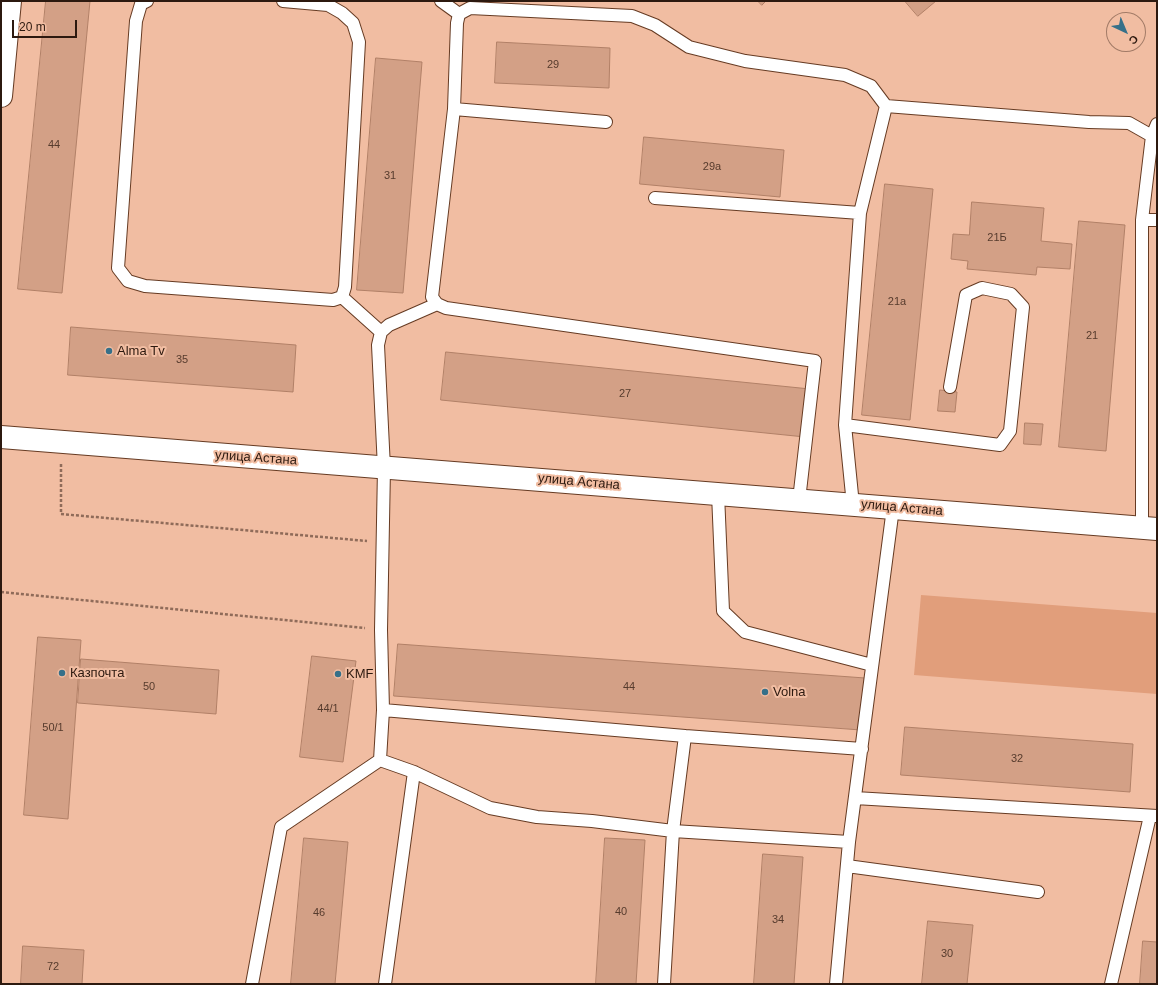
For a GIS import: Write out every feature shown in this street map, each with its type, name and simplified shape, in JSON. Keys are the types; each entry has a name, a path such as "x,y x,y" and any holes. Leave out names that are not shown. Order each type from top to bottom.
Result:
{"street":[{"path":"1,96 10,1"},
{"name":"улица Астана","path":"1,437 1150,528"}],"lane":[{"path":"147,1 141,4 136,21 118,268 128,280 145,286 333,300 342,297"},
{"path":"283,1 328,4 342,13 353,23 359,42 345,287 342,297"},
{"path":"441,1 459,14"},
{"path":"799,500 815,361 446,308 437,304 432,297 454,109 457,23 459,14 470,8 632,16 655,25 689,47 745,61 845,75 871,86 886,106 1090,122 1129,123 1152,136"},
{"path":"853,505 844,426 860,213 886,106"},
{"path":"454,109 606,122"},
{"path":"1150,528 1142,220 1152,136 1157,124"},
{"path":"655,198 860,213"},
{"path":"1142,220 1157,220"},
{"path":"844,426 1000,445 1010,431 1023,307 1011,294 982,288 966,295 950,387"},
{"path":"342,297 381,332"},
{"path":"380,760 383,710 381,630 384,468 378,345 381,332 389,325 437,304"},
{"path":"718,494 723,611 731,621 745,632 872,665"},
{"path":"836,984 849,842 893,508"},
{"path":"383,710 685,736 862,749"},
{"path":"664,984 673,830 685,736"},
{"path":"380,760 414,772 490,808 537,817 592,821 673,830 849,842"},
{"path":"252,984 281,827 380,760"},
{"path":"385,984 414,772"},
{"path":"855,798 1153,816 1111,984"},
{"path":"847,866 1038,892"}],"path":[{"path":"62,442 61,514 383,543"},
{"path":"1,592 381,630"}],"shaded area":[{"path":"921,595 1157,613 1157,694 914,675"}],"building":[{"path":"46,1 90,1 62,293 18,289"},
{"path":"758,1 766,1 762,5"},
{"path":"905,1 936,1 918,16"},
{"path":"497,42 610,48 609,88 495,83"},
{"path":"376,58 422,62 403,293 357,290"},
{"path":"644,137 784,150 780,197 640,184"},
{"path":"885,184 933,189 910,420 862,415"},
{"path":"972,202 1044,208 1041,241 1072,244 1070,269 1037,267 1036,275 967,269 968,261 951,259 953,234 969,235"},
{"path":"1079,221 1125,225 1106,451 1059,447"},
{"path":"71,327 296,345 293,392 68,375"},
{"path":"446,352 810,389 805,437 441,400"},
{"path":"940,390 957,392 955,412 938,411"},
{"path":"1025,423 1043,424 1041,445 1024,444"},
{"path":"38,637 81,640 68,819 24,815"},
{"path":"398,644 865,678 861,730 394,696"},
{"path":"312,656 356,661 343,762 300,757"},
{"path":"81,659 219,670 216,714 78,703"},
{"path":"905,727 1133,744 1130,792 901,775"},
{"path":"304,838 348,842 335,984 291,984"},
{"path":"605,838 645,840 636,984 596,984"},
{"path":"763,854 803,857 794,984 754,984"},
{"path":"928,921 973,925 967,984 922,984"},
{"path":"1143,941 1157,942 1157,984 1140,984"},
{"path":"23,946 84,950 82,984 21,984"}],"place":[{"name":"Alma Tv","path":"109,351"},
{"name":"Казпочта","path":"62,673"},
{"name":"KMF","path":"338,674"},
{"name":"Volna","path":"765,692"}]}
